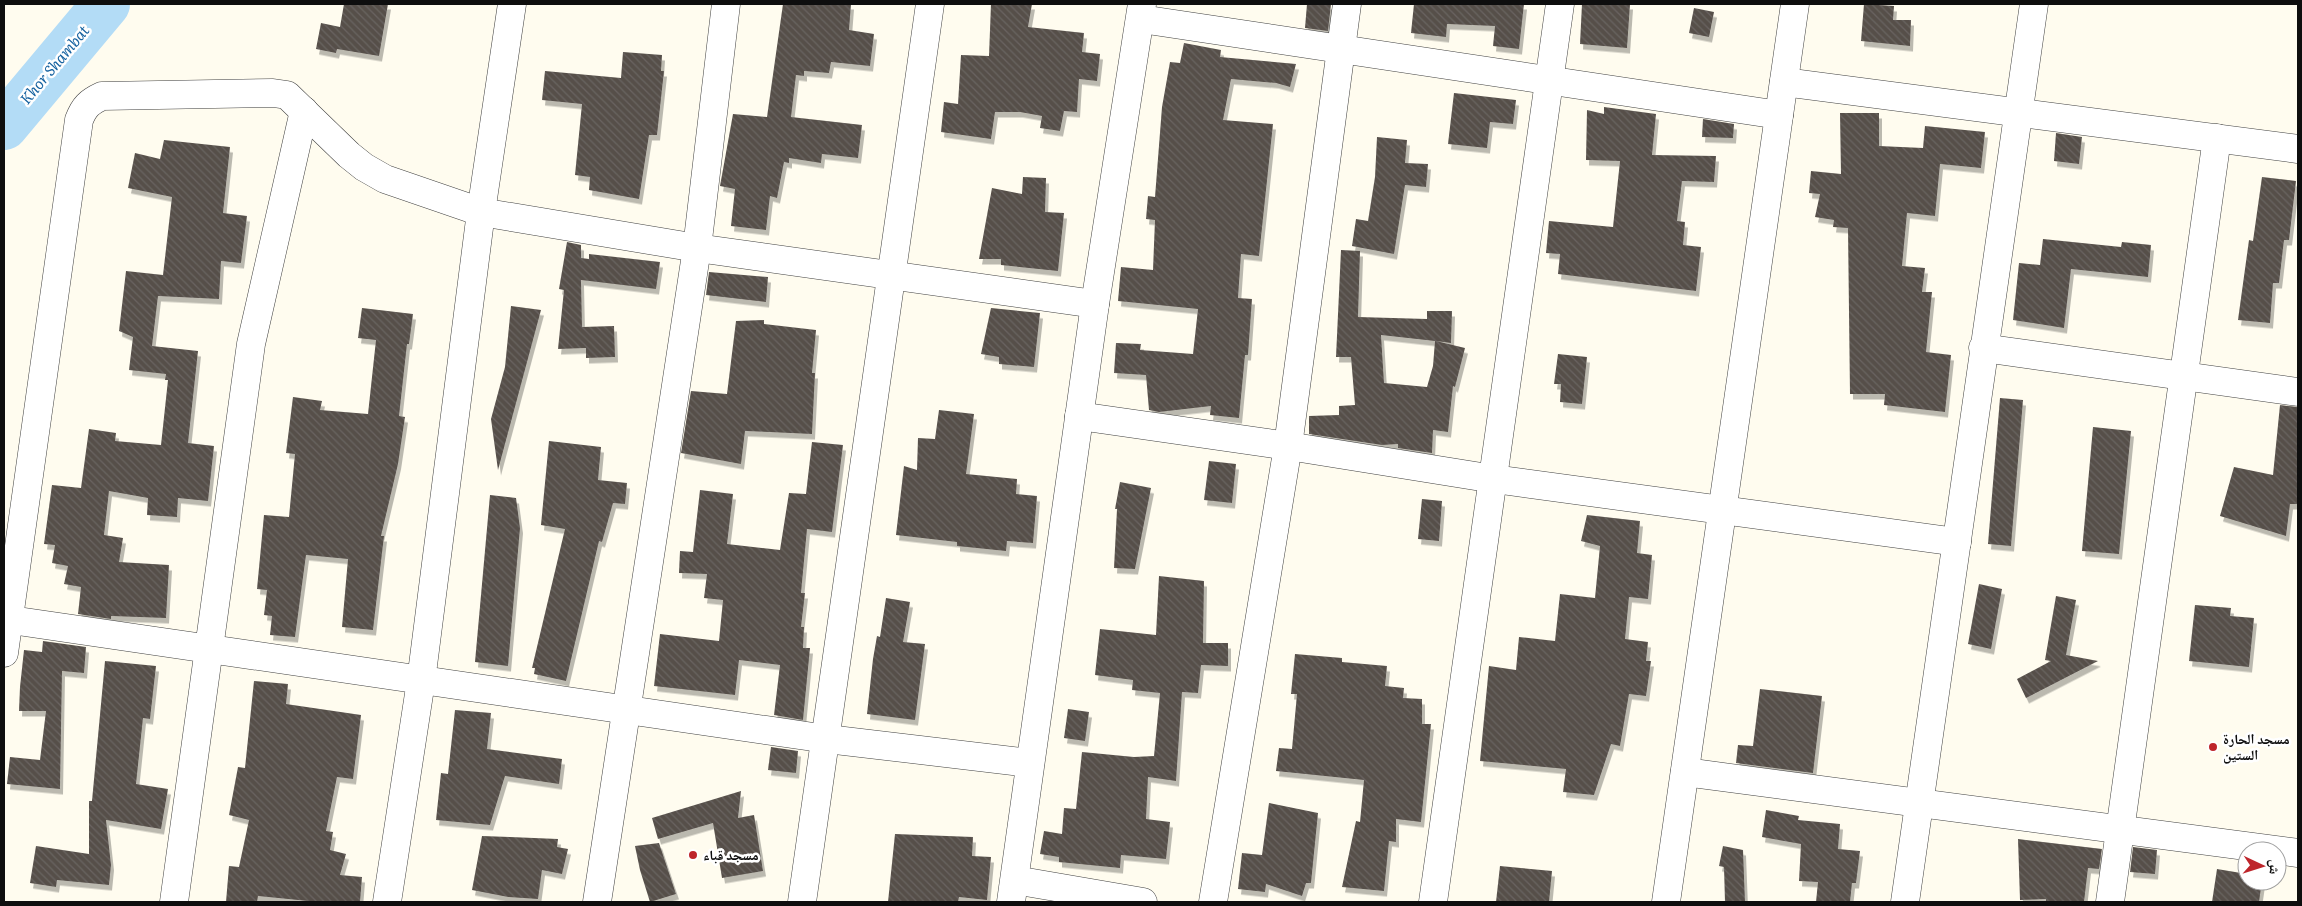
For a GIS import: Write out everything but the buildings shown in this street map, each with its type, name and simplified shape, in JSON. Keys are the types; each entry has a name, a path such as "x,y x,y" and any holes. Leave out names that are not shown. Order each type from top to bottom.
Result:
{"street":[{"path":"387,902 421,681 481,212 512,4"},
{"path":"597,902 697,248 726,4"},
{"path":"802,902 827,739 890,276 930,4"},
{"path":"1213,902 1288,446 1347,4"},
{"path":"1433,902 1560,4"},
{"path":"1666,902 1795,4"},
{"path":"1905,902 1983,348 2034,4"},
{"path":"1143,902 1013,891 1095,304 1141,11 1340,50 1548,79 1779,115"},
{"path":"1784,82 2298,149"},
{"path":"4,653 6,620 79,120 84,108 90,101 102,96 273,93 287,95 349,155 385,179 481,212 697,248 1095,304"},
{"path":"174,902 251,344 304,112"},
{"path":"2110,902 2217,138"},
{"path":"1983,348 2298,392"},
{"path":"1079,416 1288,446 1494,480 1957,542"},
{"path":"6,620 827,739 1030,764"},
{"path":"1685,772 2298,853"}],"waterway":[{"name":"Khor Shambat","path":"4,126 106,4"}],"place":[{"name":"مسجد الحارة الستين","path":"2213,747"},
{"name":"مسجد قباء","path":"693,855"}]}
